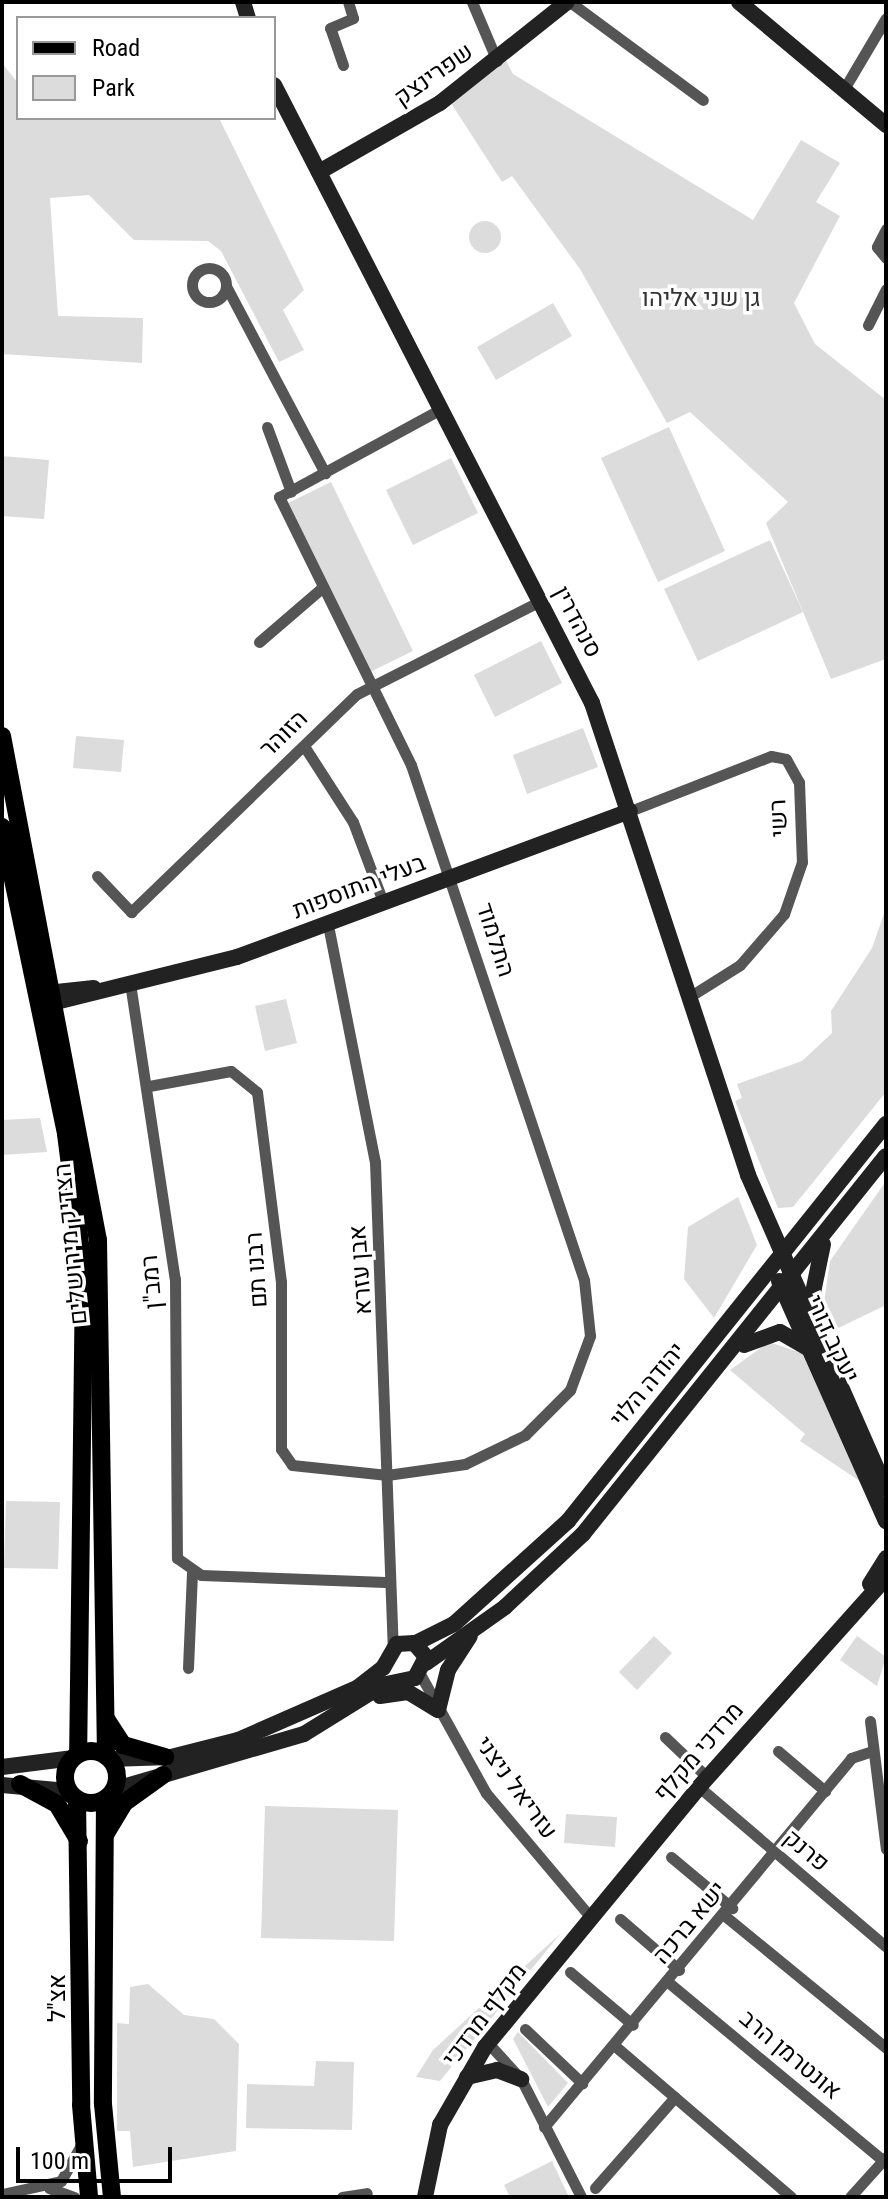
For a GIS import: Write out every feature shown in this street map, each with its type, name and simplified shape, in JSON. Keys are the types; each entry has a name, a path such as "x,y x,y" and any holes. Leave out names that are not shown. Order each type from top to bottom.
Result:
{"main road":[{"name":"הצדיק מירושלים","path":"2,736 48,999 75,1190 87,1316 73,1795"},
{"name":"הצדיק מירושלים","path":"2,827 48,999 92,1187 104,1315 101,1698 109,1795"},
{"path":"101,1698 115,1739 164,1766 124,1803 105,1835"},
{"path":"76,1756 107,1757"},
{"path":"11,1785 57,1804 83,1852"},
{"path":"73,1795 109,1795"},
{"name":"אצ\"ל","path":"73,1795 83,1852 83,2141 89,2197"},
{"name":"אצ\"ל","path":"109,1795 105,1835 103,2104 112,2197"}],"street":[{"path":"343,65 330,28 353,18 348,2"},
{"path":"472,2 497,61"},
{"path":"569,2 703,100"},
{"name":"שפרינצק","path":"319,172 419,117 497,61 569,2"},
{"path":"739,2 886,125"},
{"path":"844,89 886,18"},
{"name":"סנהדרין","path":"276,89 592,703 779,1259"},
{"path":"886,229 877,247 886,258"},
{"path":"226,286 325,473"},
{"path":"868,325 886,289"},
{"path":"267,427 291,492 441,409"},
{"name":"התלמוד","path":"291,492 279,497 411,765 452,877 584,1280 590,1336 570,1390 525,1435 465,1464 387,1475"},
{"path":"259,642 323,587"},
{"name":"הזוהר","path":"97,876 131,912 370,685 538,602"},
{"path":"304,746 353,822 383,902"},
{"name":"רשי","path":"630,811 771,756 786,759 799,782 802,862 784,914 740,965 689,997"},
{"name":"בעלי התוספות","path":"48,999 237,957 630,811"},
{"name":"אבן עזרא","path":"328,925 375,1162 387,1475 385,1582 390,1653"},
{"name":"רמב\"ן","path":"130,983 149,1086 179,1343 175,1549 192,1573 188,1668"},
{"name":"רבנו תם","path":"149,1086 231,1071 257,1092 281,1282 281,1449 292,1465 311,1470 387,1475"},
{"name":"יהודה הלוי","path":"390,1653 454,1624 568,1521 886,1124"},
{"name":"יהודה הלוי","path":"402,1679 423,1669 475,1629 583,1534 729,1356 886,1156"},
{"path":"764,1213 787,1226 816,1212"},
{"path":"814,1324 810,1282 831,1226"},
{"name":"יעקב דורי","path":"779,1259 813,1354 886,1521"},
{"name":"יעקב דורי","path":"787,1282 814,1324 886,1489"},
{"path":"729,1356 772,1332 795,1338 813,1354"},
{"name":"מרדכי מקלף","path":"852,1614 886,1558"},
{"path":"192,1573 385,1582"},
{"name":"מרדכי מקלף","path":"592,1919 704,1782 886,1578"},
{"path":"852,1614 886,1592"},
{"path":"388,1618 414,1643 423,1669"},
{"path":"352,1707 408,1692 438,1710 448,1670 475,1629"},
{"path":"107,1757 164,1766 273,1747 402,1679 390,1653"},
{"path":"109,1795 164,1766 301,1714 372,1679 390,1653"},
{"name":"עזריאל ניצני","path":"423,1669 438,1710 486,1793 592,1919"},
{"path":"870,1721 870,1752 886,1849"},
{"name":"פרנק","path":"665,1737 704,1782 775,1854 886,1945"},
{"path":"778,1751 825,1791"},
{"name":"ישא ברכה","path":"544,2127 728,1912 851,1758 870,1752"},
{"path":"2,1767 76,1756"},
{"path":"11,1785 73,1795"},
{"path":"671,1857 728,1912 886,2048"},
{"name":"מקלף מרדכי","path":"425,2197 440,2125 467,2077 488,2043 592,1919"},
{"path":"620,1919 679,1970"},
{"path":"570,1972 633,2025"},
{"name":"אונטרמן הרב","path":"668,1982 885,2161"},
{"path":"525,2029 582,2083"},
{"path":"488,2043 521,2079 581,2197"},
{"path":"615,2046 791,2197"},
{"path":"467,2077 497,2070 521,2079"},
{"path":"595,2188 675,2097"},
{"path":"49,2188 73,2171 83,2141"},
{"path":"850,2197 885,2161"},
{"path":"2,2194 49,2188 74,2197"},
{"path":"342,2197 367,2193"}],"green space":[{"name":"גן שני אליהו","path":"504,57 513,74 753,220 801,140 840,163 816,202 840,216 794,303 815,344 886,400 886,659 831,679 766,523 788,502 690,412 667,423 580,269 512,176 502,182 449,100"},
{"path":"2,63 16,80 16,120 220,120 304,290 283,310 304,350 279,362 221,251 208,241 134,240 89,195 50,198 58,316 143,318 142,363 2,354"},
{"path":"485,221 497,225 501,237 497,249 485,253 473,249 469,237 473,225"},
{"path":"553,303 572,336 496,380 477,347"},
{"path":"669,427 725,551 658,582 601,458"},
{"path":"2,456 49,460 44,519 2,516"},
{"path":"451,458 478,513 413,545 386,490"},
{"path":"331,482 413,651 370,672 288,503"},
{"path":"770,540 803,612 698,661 664,589"},
{"path":"541,641 562,683 495,717 474,675"},
{"path":"583,728 598,767 527,794 513,755"},
{"path":"76,736 124,740 121,772 73,768"},
{"path":"886,908 886,1092 793,1207 778,1208 735,1101 742,1098 737,1084 802,1061 832,1033 831,1011 872,948"},
{"path":"286,999 297,1043 265,1051 255,1006"},
{"path":"40,1118 47,1152 2,1155 2,1120"},
{"path":"886,1181 886,1305 832,1331 823,1309 830,1261"},
{"path":"738,1197 757,1245 714,1318 684,1279 688,1227"},
{"path":"769,1342 802,1353 861,1482 800,1441 805,1434 730,1370"},
{"path":"6,1501 60,1502 58,1569 4,1568"},
{"path":"654,1636 672,1653 637,1690 619,1672"},
{"path":"857,1636 886,1657 877,1686 840,1660"},
{"path":"265,1806 398,1810 394,1941 261,1938"},
{"path":"566,1814 617,1817 615,1847 564,1843"},
{"path":"561,1933 440,2081 416,2077 433,2050"},
{"path":"148,1984 184,2015 214,2019 239,2044 236,2151 133,2167 130,2131 117,2131 117,2023 129,2024 130,1987"},
{"path":"518,2032 568,2083 548,2107 513,2039"},
{"path":"316,2061 354,2062 352,2130 246,2128 247,2084 314,2086"},
{"path":"552,2161 569,2197 510,2197 504,2185"}]}
